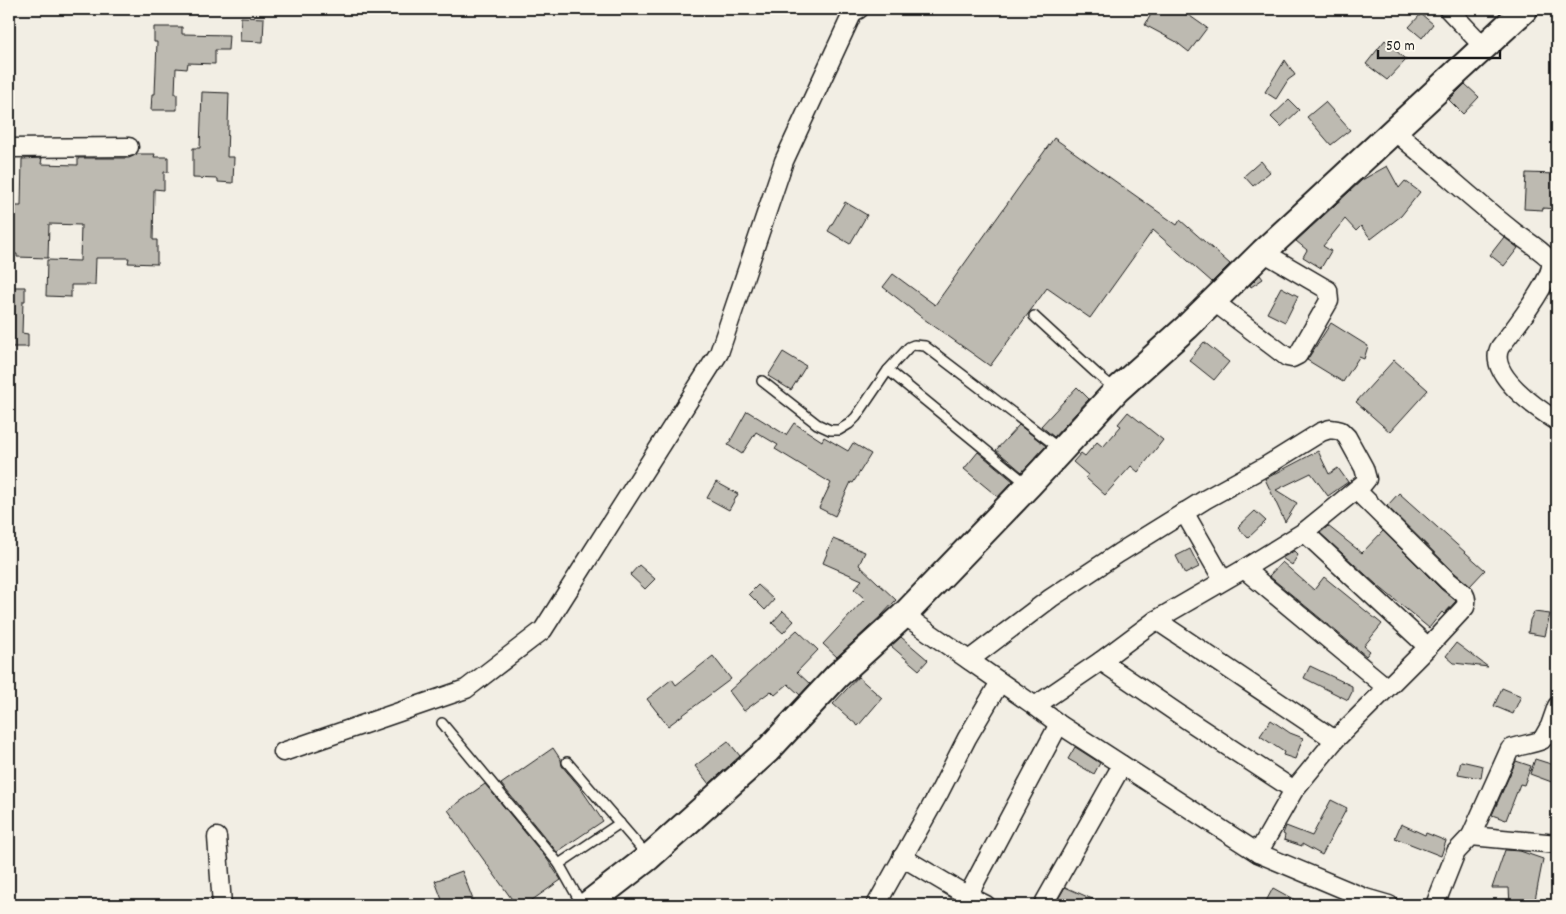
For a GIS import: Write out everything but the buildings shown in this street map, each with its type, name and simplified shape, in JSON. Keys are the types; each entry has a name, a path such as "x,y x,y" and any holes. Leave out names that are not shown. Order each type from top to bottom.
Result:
{"street":[{"path":"283,752 466,689 543,630 719,354 784,161 853,12 859,9"},
{"path":"1448,9 1484,47"},
{"path":"587,905 649,857 767,751 838,676 904,615 1029,485 1116,390 1187,327 1263,252 1526,9"},
{"path":"1394,131 1477,203 1545,254 1554,265 1544,285 1500,348 1497,357 1500,368 1512,385 1534,405 1557,421"},
{"path":"9,148 129,147"},
{"path":"1213,301 1286,357 1292,358 1298,355 1330,301 1328,290 1263,252"},
{"path":"968,660 1051,598 1119,553 1184,512 1266,466 1314,435 1330,429 1342,432 1347,437 1364,468 1367,479 1356,490 1304,532 1156,620 1101,661 1035,706"},
{"path":"1258,854 1294,790 1335,740 1465,607 1466,597 1356,490"},
{"path":"1184,512 1223,580"},
{"path":"1304,532 1428,646"},
{"path":"1244,569 1386,687"},
{"path":"904,615 1059,724 1258,854 1365,898 1389,905"},
{"path":"1156,620 1335,740"},
{"path":"1101,661 1294,790"},
{"path":"876,905 940,792 967,738 1000,682"},
{"path":"1435,905 1456,852 1471,836 1510,749 1542,740 1550,726 1557,706"},
{"path":"966,901 1059,724"},
{"path":"1043,905 1122,765"},
{"path":"1471,836 1557,844"},
{"path":"217,837 222,905"},
{"path":"902,857 966,901 986,905"}],"lane":[{"path":"1034,316 1116,390"},
{"path":"762,381 817,424 830,430 839,430 856,417 888,370 909,347 914,345 925,346 1060,449"},
{"path":"888,370 1029,485"},
{"path":"442,724 496,786 559,864 582,905"},
{"path":"567,762 649,857"},
{"path":"559,864 620,823"}]}
